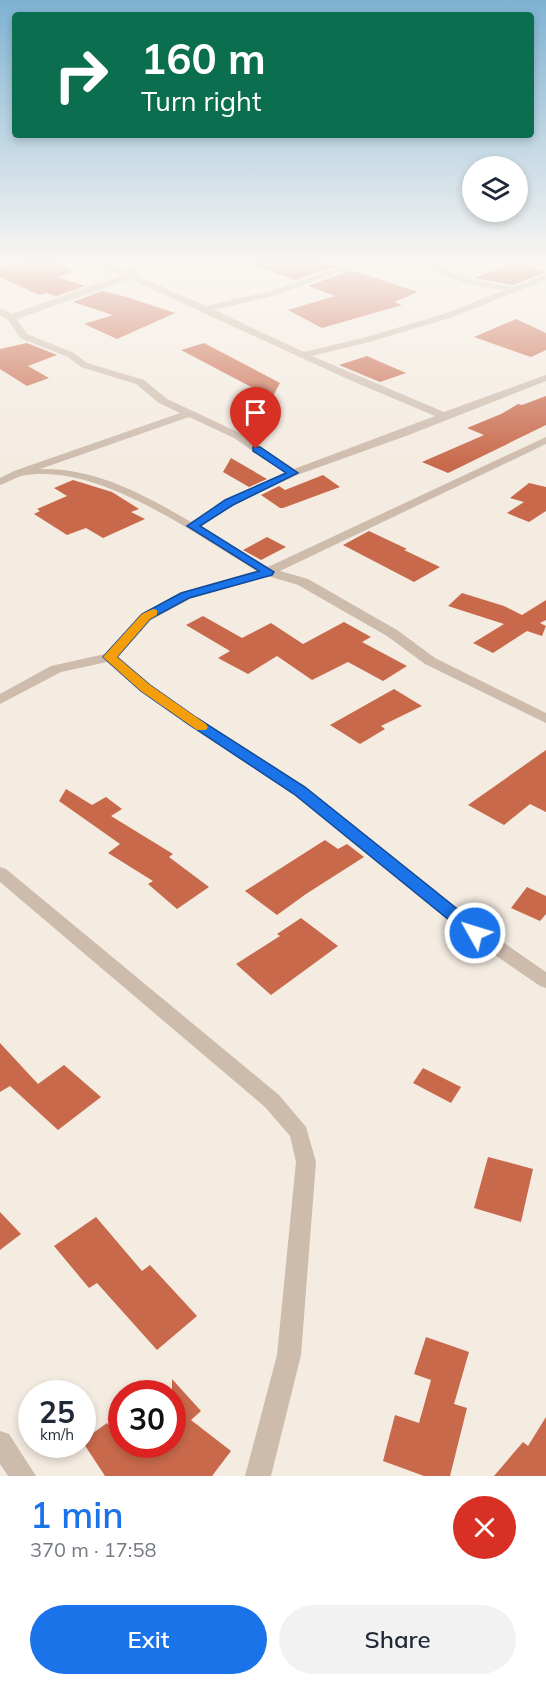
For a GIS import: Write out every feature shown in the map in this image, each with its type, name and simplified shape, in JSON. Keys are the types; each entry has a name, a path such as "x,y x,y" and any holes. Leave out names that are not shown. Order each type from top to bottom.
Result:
{"street":[{"path":"20,329 23,336 71,356 84,365 140,382 163,401 238,436 293,473"},
{"path":"247,329 393,396 444,416"},
{"path":"302,355 403,329"},
{"path":"192,526 229,503 293,473 402,434 546,378"},
{"path":"0,482 18,473 188,414"},
{"path":"0,700 56,669 110,657 146,616 185,596 268,572 546,440"},
{"path":"18,473 65,472 96,480 138,496 268,572 303,582 328,595 392,633 430,661 546,718"},
{"path":"110,657 145,688 183,715 300,790 475,933 546,981"},
{"path":"0,873 272,1101 299,1133 306,1162 289,1355 258,1476"},
{"path":"0,1443 23,1476"}],"building":[{"path":"95,329 140,329 117,339"},
{"path":"493,329 537,329 546,333 546,350 531,357 474,337"},
{"path":"27,343 57,355 28,366 49,378 27,386 0,369 0,349"},
{"path":"204,343 280,383 272,398 181,350"},
{"path":"367,356 406,373 380,382 339,365"},
{"path":"546,396 546,425 448,473 422,462 484,435 467,428 501,414 518,404 522,405"},
{"path":"231,458 267,479 249,487 223,472"},
{"path":"323,475 340,487 283,508 261,495 279,486 285,490"},
{"path":"73,480 112,492 139,509 131,512 145,519 103,538 86,528 67,535 34,514 40,511 37,509 67,496 54,488"},
{"path":"529,483 546,487 546,511 529,522 507,513 524,502 510,498"},
{"path":"369,531 440,567 414,582 343,545"},
{"path":"267,537 286,547 261,560 243,550"},
{"path":"462,593 504,606 522,615 546,600 546,620 540,623 546,626 542,636 527,631 493,653 473,643 504,624 448,606"},
{"path":"203,616 242,638 271,623 303,644 344,622 371,637 362,642 407,666 383,681 348,662 312,680 277,656 248,674 218,658 230,651 186,625"},
{"path":"394,689 422,706 381,726 385,729 360,744 330,725"},
{"path":"546,750 546,812 530,804 504,825 468,805"},
{"path":"66,789 92,805 106,797 122,809 111,816 173,854 169,857 209,887 177,909 148,884 153,881 108,853 120,844 59,801"},
{"path":"325,840 338,849 347,844 364,857 277,915 245,891"},
{"path":"527,887 546,896 546,914 540,921 511,908"},
{"path":"301,918 338,946 271,995 236,964 280,936 277,934"},
{"path":"0,1043 38,1084 64,1065 101,1097 58,1130 10,1086 0,1092"},
{"path":"423,1068 461,1087 451,1103 413,1083"},
{"path":"488,1157 533,1169 521,1222 474,1208"},
{"path":"0,1212 21,1234 0,1250"},
{"path":"96,1217 142,1271 150,1265 197,1316 157,1350 97,1283 89,1288 54,1246"},
{"path":"426,1337 469,1352 454,1404 467,1408 450,1476 424,1476 383,1461 395,1415 419,1423 431,1380 414,1374"},
{"path":"186,1394 201,1411 191,1420 231,1451 212,1476 105,1476 93,1458 96,1458 96,1431 107,1423 108,1458 186,1458"},
{"path":"546,1417 546,1476 494,1476 523,1442 528,1446"}],"slow traffic":[{"path":"153,613 146,616 110,657 145,688 202,727"}],"route":[{"path":"256,449 293,473 229,503 192,526 268,572 185,596 146,616 110,657 145,688 192,721 300,790 475,933"}]}
